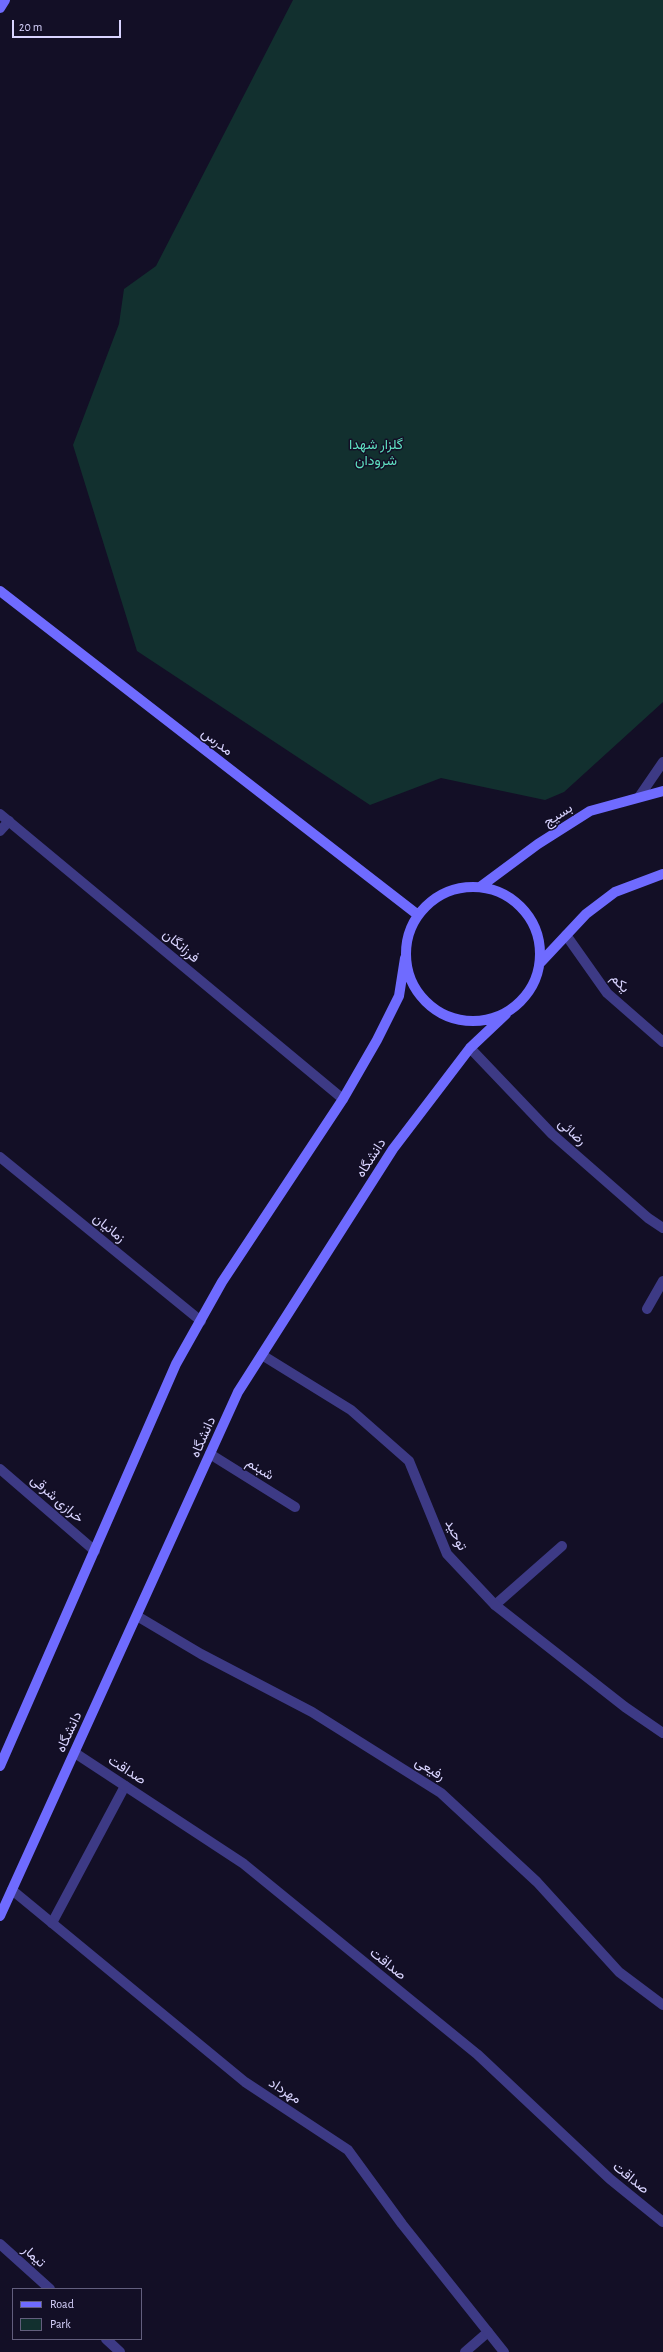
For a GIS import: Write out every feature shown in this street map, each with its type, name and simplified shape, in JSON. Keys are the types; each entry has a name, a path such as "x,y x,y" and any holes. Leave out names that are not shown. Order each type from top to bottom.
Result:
{"main road":[{"path":"0,8 5,0"},
{"name":"مدرس","path":"0,591 418,914"},
{"name":"بسیج","path":"480,887 538,844 590,811 639,796 663,791"},
{"path":"541,962 586,914 615,892 663,874"},
{"path":"0,1766 176,1364 222,1282 343,1099 399,996 407,935 418,914 435,898 456,889 480,887 500,892 519,904 532,920 540,941 541,962 535,982 523,1001 506,1014 486,1021 465,1022 442,1015 423,1001 410,981 405,958"},
{"name":"دانشگاه","path":"0,1916 238,1392 393,1149 470,1048 506,1014"}],"street":[{"path":"639,796 663,762"},
{"name":"فرزانگان","path":"0,814 343,1099"},
{"path":"0,831 9,821"},
{"name":"یکم","path":"566,935 607,993 663,1042"},
{"name":"رضائی","path":"470,1048 552,1134 648,1218 663,1228"},
{"name":"زمانیان","path":"0,1158 201,1321"},
{"path":"646,1309 663,1281"},
{"name":"توحید","path":"262,1355 351,1410 409,1461 447,1554 495,1605 625,1707 663,1733"},
{"name":"شبنم","path":"210,1454 295,1507"},
{"name":"خرازی شرقی","path":"0,1469 95,1551"},
{"path":"495,1605 562,1546"},
{"name":"رفیعی","path":"137,1616 201,1654 312,1712 441,1793 537,1882 619,1972 663,2005"},
{"name":"صداقت","path":"75,1753 250,1869 477,2054 610,2180 663,2222"},
{"path":"52,1923 125,1786"},
{"name":"مهرداد","path":"12,1890 245,2082 348,2150 402,2224 504,2352"},
{"name":"تیمار","path":"0,2244 49,2288"},
{"path":"464,2352 488,2332"},
{"path":"107,2340 120,2352"}],"green space":[{"name":"گلزار شهدا شرودان","path":"293,0 663,0 663,702 564,792 545,800 441,778 370,805 137,651 73,445 119,324 124,289 156,266"}]}
